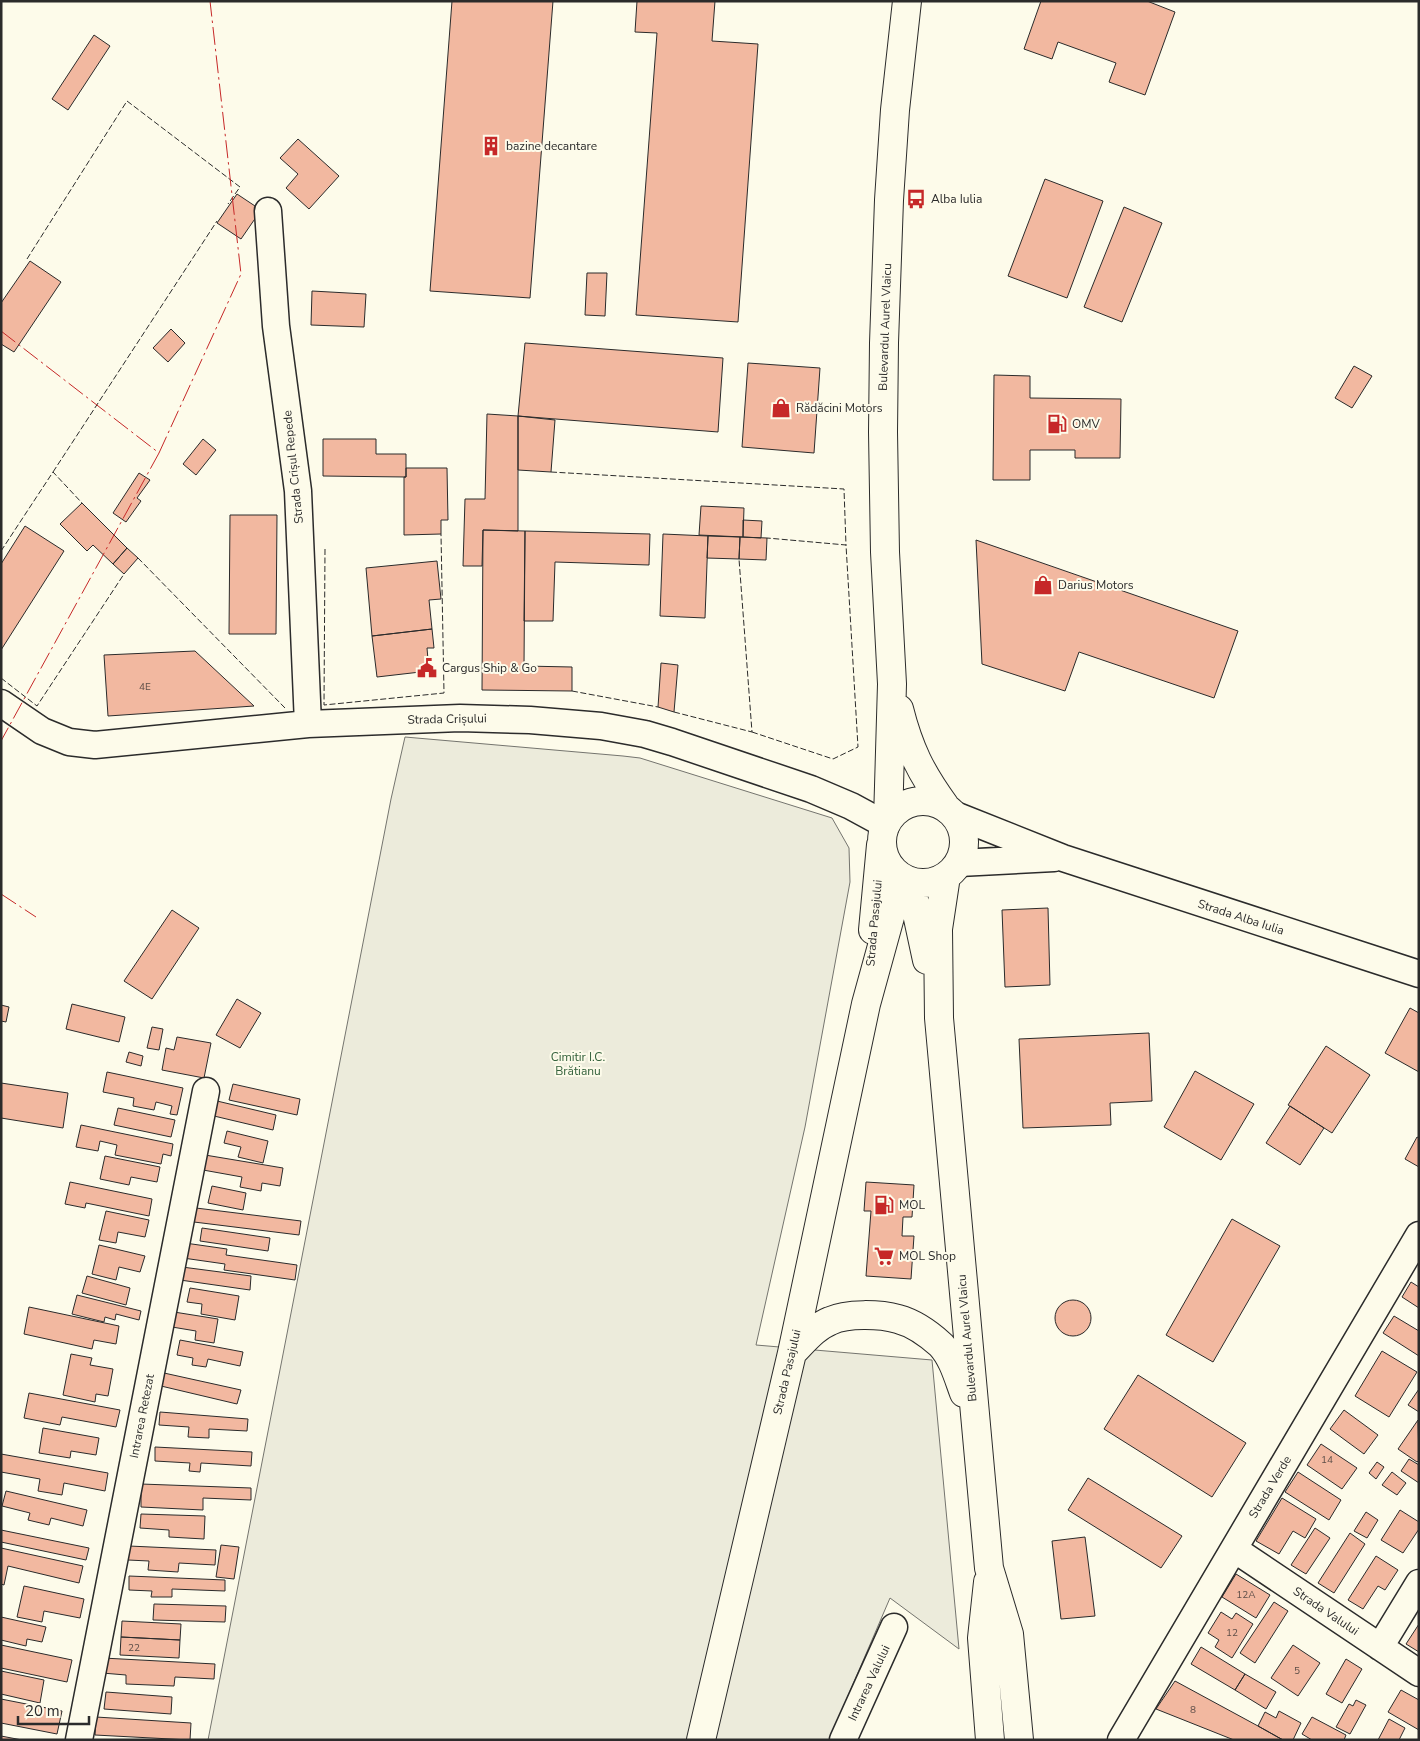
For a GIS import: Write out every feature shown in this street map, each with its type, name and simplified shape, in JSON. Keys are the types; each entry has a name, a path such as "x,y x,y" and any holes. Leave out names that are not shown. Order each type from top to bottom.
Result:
{"main road":[{"name":"Bulevardul Aurel Vlaicu","path":"885,829 892,684 885,552 884,342 889,200 895,110 907,1"},
{"name":"Bulevardul Aurel Vlaicu","path":"892,684 904,729 914,756 926,780 950,810"},
{"path":"919,800 932,801 950,810 962,826 965,838 964,851 953,869 936,881 925,883 906,879 888,863 883,853 885,829 895,811 906,804 919,800"},
{"name":"Strada Pasajului","path":"866,1004 885,829"},
{"name":"Bulevardul Aurel Vlaicu","path":"953,869 938,929 939,1018 989,1568 1008,1634 1019,1740"},
{"name":"Bulevardul Aurel Vlaicu","path":"906,879 939,1018"},
{"name":"Strada Pasajului","path":"701,1740 792,1353 866,1004 906,879"},
{"path":"792,1353 812,1332 830,1321 848,1316 874,1316 898,1319 917,1328 941,1346 953,1363 975,1425"},
{"name":"Bulevardul Aurel Vlaicu","path":"989,1568 982,1638 990,1740"}],"street":[{"name":"Strada Crișul Repede","path":"268,211 276,326 298,491 308,724"},
{"name":"Strada Crișului","path":"1,703 42,731 69,742 95,745 308,724 460,718 530,720 600,726 645,734 672,742 811,789 851,806 885,829"},
{"name":"Strada Alba Iulia","path":"950,810 1063,858 1419,974"},
{"name":"Strada Alba Iulia","path":"953,869 1063,858"},
{"name":"Intrarea Retezat","path":"79,1740 206,1091"},
{"name":"Strada Verde","path":"1121,1740 1419,1235"},
{"name":"Strada Valului","path":"1234,1549 1419,1673"},
{"path":"1380,1647 1419,1582"},
{"name":"Intrarea Valului","path":"843,1740 894,1627"}],"green space":[{"name":"Cimitir I.C. Brătianu","path":"405,737 640,758 832,818 849,848 850,882 805,1127 756,1345 932,1360 959,1649 890,1598 829,1740 208,1740 391,799"}],"building":[{"name":"bazine decantare","path":"452,1 553,1 530,298 430,291"},
{"path":"637,1 715,1 712,41 758,44 738,322 636,315 657,33 635,32"},
{"path":"1041,1 1147,1 1175,12 1145,95 1109,82 1116,63 1058,42 1052,59 1024,49"},
{"path":"94,35 110,46 68,110 52,99"},
{"path":"298,139 339,176 309,209 286,188 298,174 280,158"},
{"path":"1045,179 1103,201 1067,298 1008,276"},
{"path":"237,194 261,210 241,239 217,223"},
{"path":"1124,207 1162,223 1122,322 1084,307"},
{"path":"30,261 61,282 14,352 1,344 1,303"},
{"path":"587,273 607,273 605,316 585,315"},
{"path":"312,291 366,294 364,327 311,325"},
{"path":"171,329 185,343 168,362 153,348"},
{"path":"525,343 723,358 718,432 518,416"},
{"name":"Rădăcini Motors","path":"748,363 820,368 814,453 742,447"},
{"path":"1354,366 1372,376 1352,408 1335,398"},
{"name":"OMV","path":"994,375 1030,376 1030,398 1121,399 1120,458 1075,458 1075,450 1030,450 1030,480 993,480"},
{"path":"487,414 518,416 518,531 483,530 482,566 463,566 465,499 485,499"},
{"path":"518,416 555,420 551,472 518,470"},
{"path":"203,439 216,450 196,475 183,464"},
{"path":"323,439 376,439 376,454 406,454 406,477 323,476"},
{"path":"406,468 447,468 448,520 441,520 441,534 404,535 404,477 406,477"},
{"path":"139,473 150,480 137,498 141,501 126,522 113,513"},
{"path":"82,503 127,548 113,564 93,545 87,551 60,524"},
{"path":"701,506 744,508 743,537 699,535"},
{"path":"230,515 277,515 276,634 229,634"},
{"path":"743,520 762,521 761,538 743,537"},
{"path":"25,526 64,551 1,650 1,564"},
{"path":"483,530 525,531 524,666 572,667 572,691 482,690"},
{"path":"525,531 650,534 649,565 555,562 553,621 524,621"},
{"path":"663,534 708,536 705,618 660,616"},
{"path":"708,536 740,537 739,559 707,558"},
{"path":"740,537 767,538 766,560 739,559"},
{"name":"Darius Motors","path":"976,540 1238,631 1214,698 1079,652 1065,691 982,664"},
{"path":"127,548 138,558 124,574 113,564"},
{"path":"437,561 441,599 429,600 432,629 372,636 366,568"},
{"path":"432,629 434,648 427,648 429,671 377,677 372,636"},
{"path":"195,651 254,706 108,716 104,655"},
{"path":"661,663 678,665 674,712 658,707"},
{"path":"1048,908 1050,985 1005,987 1002,910"},
{"path":"172,910 199,928 152,999 124,981"},
{"path":"237,999 261,1013 240,1048 216,1035"},
{"path":"72,1004 125,1017 119,1042 66,1029"},
{"path":"1,1005 9,1007 6,1022 1,1021"},
{"path":"1410,1008 1419,1013 1419,1072 1385,1053"},
{"path":"152,1027 163,1029 159,1050 147,1048"},
{"path":"1149,1033 1152,1101 1110,1103 1111,1125 1023,1128 1019,1039"},
{"path":"177,1037 211,1043 204,1078 162,1070 166,1048 174,1050"},
{"path":"1326,1046 1370,1075 1332,1133 1288,1105"},
{"path":"129,1052 143,1056 141,1066 126,1062"},
{"path":"1195,1071 1254,1104 1221,1160 1164,1127"},
{"path":"107,1072 183,1088 177,1115 170,1114 172,1106 156,1102 154,1110 133,1106 134,1098 103,1092"},
{"path":"1,1083 68,1093 63,1128 1,1118"},
{"path":"233,1084 300,1099 297,1115 229,1100"},
{"path":"217,1101 276,1115 273,1130 214,1116"},
{"path":"1290,1106 1324,1128 1300,1165 1266,1143"},
{"path":"118,1108 175,1120 171,1137 114,1125"},
{"path":"81,1125 173,1144 171,1156 163,1154 161,1164 115,1155 117,1145 100,1141 98,1151 76,1147"},
{"path":"227,1131 268,1141 263,1163 238,1157 241,1147 224,1143"},
{"path":"1417,1137 1419,1138 1419,1167 1405,1159"},
{"path":"205,1155 283,1168 280,1186 262,1183 261,1191 240,1187 242,1177 203,1170"},
{"path":"105,1156 160,1167 157,1182 131,1177 129,1185 100,1179"},
{"path":"70,1182 152,1199 149,1216 86,1203 85,1208 65,1204"},
{"path":"866,1182 914,1185 912,1217 903,1217 902,1236 914,1236 911,1279 866,1276 871,1211 864,1211"},
{"path":"212,1186 246,1193 243,1210 208,1203"},
{"path":"196,1208 301,1221 299,1235 194,1222"},
{"path":"106,1211 149,1220 145,1237 118,1232 116,1243 99,1240"},
{"path":"1232,1219 1280,1246 1213,1362 1166,1335"},
{"path":"202,1228 270,1238 268,1251 200,1241"},
{"path":"185,1243 227,1249 226,1255 297,1265 295,1280 224,1270 225,1264 183,1258"},
{"path":"99,1245 145,1256 140,1272 119,1267 116,1280 92,1274"},
{"path":"182,1267 251,1276 250,1290 180,1280"},
{"path":"87,1276 130,1288 126,1305 82,1293"},
{"path":"1411,1282 1419,1287 1419,1308 1402,1297"},
{"path":"190,1288 239,1296 235,1320 201,1314 202,1304 187,1302"},
{"path":"77,1295 141,1311 139,1320 116,1314 115,1320 105,1317 104,1322 72,1314"},
{"path":"1073,1300 1085,1306 1091,1318 1085,1330 1073,1336 1061,1330 1055,1318 1061,1306"},
{"path":"29,1307 119,1326 116,1344 94,1340 92,1349 24,1334"},
{"path":"174,1312 218,1319 214,1343 195,1340 196,1331 172,1327"},
{"path":"1394,1316 1419,1331 1419,1356 1383,1333"},
{"path":"180,1340 243,1352 240,1366 208,1359 206,1367 192,1365 193,1358 177,1355"},
{"path":"1382,1351 1417,1372 1389,1417 1355,1396"},
{"path":"71,1354 92,1358 90,1365 113,1369 108,1396 96,1394 95,1402 63,1395"},
{"path":"164,1373 241,1390 237,1404 161,1386"},
{"path":"1138,1375 1246,1443 1212,1497 1104,1429"},
{"path":"1419,1389 1419,1412 1408,1405"},
{"path":"29,1393 120,1410 116,1427 62,1417 60,1425 24,1418"},
{"path":"1344,1410 1378,1435 1364,1454 1330,1429"},
{"path":"160,1412 248,1419 247,1431 209,1429 209,1438 188,1437 189,1427 159,1425"},
{"path":"1418,1420 1419,1460 1417,1462 1398,1449"},
{"path":"43,1428 99,1438 96,1455 71,1451 70,1458 39,1453"},
{"path":"1321,1444 1357,1468 1342,1489 1307,1465"},
{"path":"155,1447 252,1452 251,1466 201,1463 200,1472 189,1471 190,1463 155,1461"},
{"path":"1,1454 108,1473 105,1491 64,1483 62,1495 38,1491 40,1479 1,1472"},
{"path":"1409,1459 1419,1465 1419,1483 1401,1471"},
{"path":"1377,1462 1384,1467 1376,1479 1369,1473"},
{"path":"1298,1472 1341,1500 1329,1520 1285,1492"},
{"path":"1392,1472 1406,1483 1397,1495 1382,1485"},
{"path":"1088,1478 1182,1536 1161,1568 1068,1510"},
{"path":"141,1484 251,1488 251,1500 203,1498 203,1510 141,1507"},
{"path":"6,1491 87,1510 83,1526 51,1518 49,1525 28,1520 30,1513 2,1506"},
{"path":"1282,1498 1316,1519 1305,1538 1293,1531 1279,1554 1256,1541"},
{"path":"1400,1510 1419,1522 1419,1529 1403,1553 1381,1540"},
{"path":"1366,1512 1378,1520 1367,1538 1354,1531"},
{"path":"141,1514 205,1516 204,1539 169,1537 169,1530 140,1528"},
{"path":"1315,1528 1330,1538 1306,1574 1291,1565"},
{"path":"1,1530 89,1548 86,1560 1,1542"},
{"path":"1350,1533 1365,1544 1334,1593 1318,1583"},
{"path":"1085,1537 1095,1616 1061,1619 1052,1541"},
{"path":"221,1545 239,1547 234,1579 216,1577"},
{"path":"129,1546 216,1550 215,1565 179,1563 178,1572 148,1570 149,1561 128,1560"},
{"path":"1,1548 83,1566 79,1583 8,1566 4,1585 1,1584"},
{"path":"1376,1556 1398,1570 1385,1590 1378,1586 1363,1609 1348,1600"},
{"path":"1236,1574 1270,1595 1256,1618 1222,1597"},
{"path":"129,1576 225,1580 225,1591 172,1589 172,1597 151,1597 152,1591 129,1590"},
{"path":"24,1586 84,1599 80,1618 44,1611 42,1622 17,1617"},
{"path":"1274,1602 1288,1611 1255,1663 1240,1653"},
{"path":"154,1604 226,1606 225,1622 153,1620"},
{"path":"1221,1612 1232,1619 1236,1613 1253,1624 1232,1658 1215,1647 1219,1640 1208,1633"},
{"path":"1,1617 46,1627 42,1642 27,1639 26,1646 1,1640"},
{"path":"122,1621 181,1624 180,1640 121,1637"},
{"path":"1419,1624 1419,1652 1406,1644"},
{"path":"121,1637 180,1640 179,1658 120,1655"},
{"path":"1,1645 72,1660 67,1682 1,1668"},
{"path":"1293,1645 1320,1663 1298,1696 1271,1678"},
{"path":"1201,1647 1245,1674 1235,1690 1191,1664"},
{"path":"103,1658 215,1664 214,1679 175,1677 174,1686 126,1684 126,1675 102,1673"},
{"path":"1346,1659 1362,1669 1342,1703 1326,1694"},
{"path":"1,1671 44,1680 40,1703 1,1694"},
{"path":"1245,1674 1276,1692 1266,1709 1235,1690"},
{"path":"1175,1681 1283,1740 1234,1740 1156,1709"},
{"path":"1401,1690 1419,1700 1419,1730 1388,1712"},
{"path":"106,1692 172,1697 171,1714 104,1709"},
{"path":"1,1699 62,1711 57,1734 1,1723"},
{"path":"1356,1700 1366,1705 1350,1734 1336,1727 1349,1704 1353,1706"},
{"path":"1279,1711 1301,1723 1293,1740 1283,1740 1258,1726 1265,1712 1276,1718"},
{"path":"96,1717 191,1723 190,1740 95,1735"},
{"path":"1312,1717 1346,1735 1344,1740 1312,1740 1302,1734"},
{"path":"1389,1719 1405,1728 1399,1740 1378,1740"},
{"path":"1,1736 22,1740 1,1740"}],"fence":[{"path":"27,259 127,101 240,187 228,204"},
{"path":"53,472 217,221"},
{"path":"1,551 53,472 82,503"},
{"path":"551,472 844,489 846,545"},
{"path":"325,549 324,705 444,693 441,534"},
{"path":"752,732 833,759 858,747 846,545 767,538"},
{"path":"138,558 285,708"},
{"path":"674,712 752,732 739,559"},
{"path":"1,678 37,706 124,574"},
{"path":"572,691 658,707"}],"power":[{"path":"159,453 241,274 210,1"},
{"path":"1,331 159,453 1,741"},
{"path":"1,894 36,917"}],"place":[{"name":"bazine decantare","path":"491,146"},
{"name":"Alba Iulia","path":"916,199"},
{"name":"Rădăcini Motors","path":"781,408"},
{"name":"OMV","path":"1057,424"},
{"name":"Darius Motors","path":"1043,585"},
{"name":"Cargus Ship & Go","path":"427,668"},
{"name":"MOL","path":"884,1205"},
{"name":"MOL Shop","path":"884,1256"}]}
